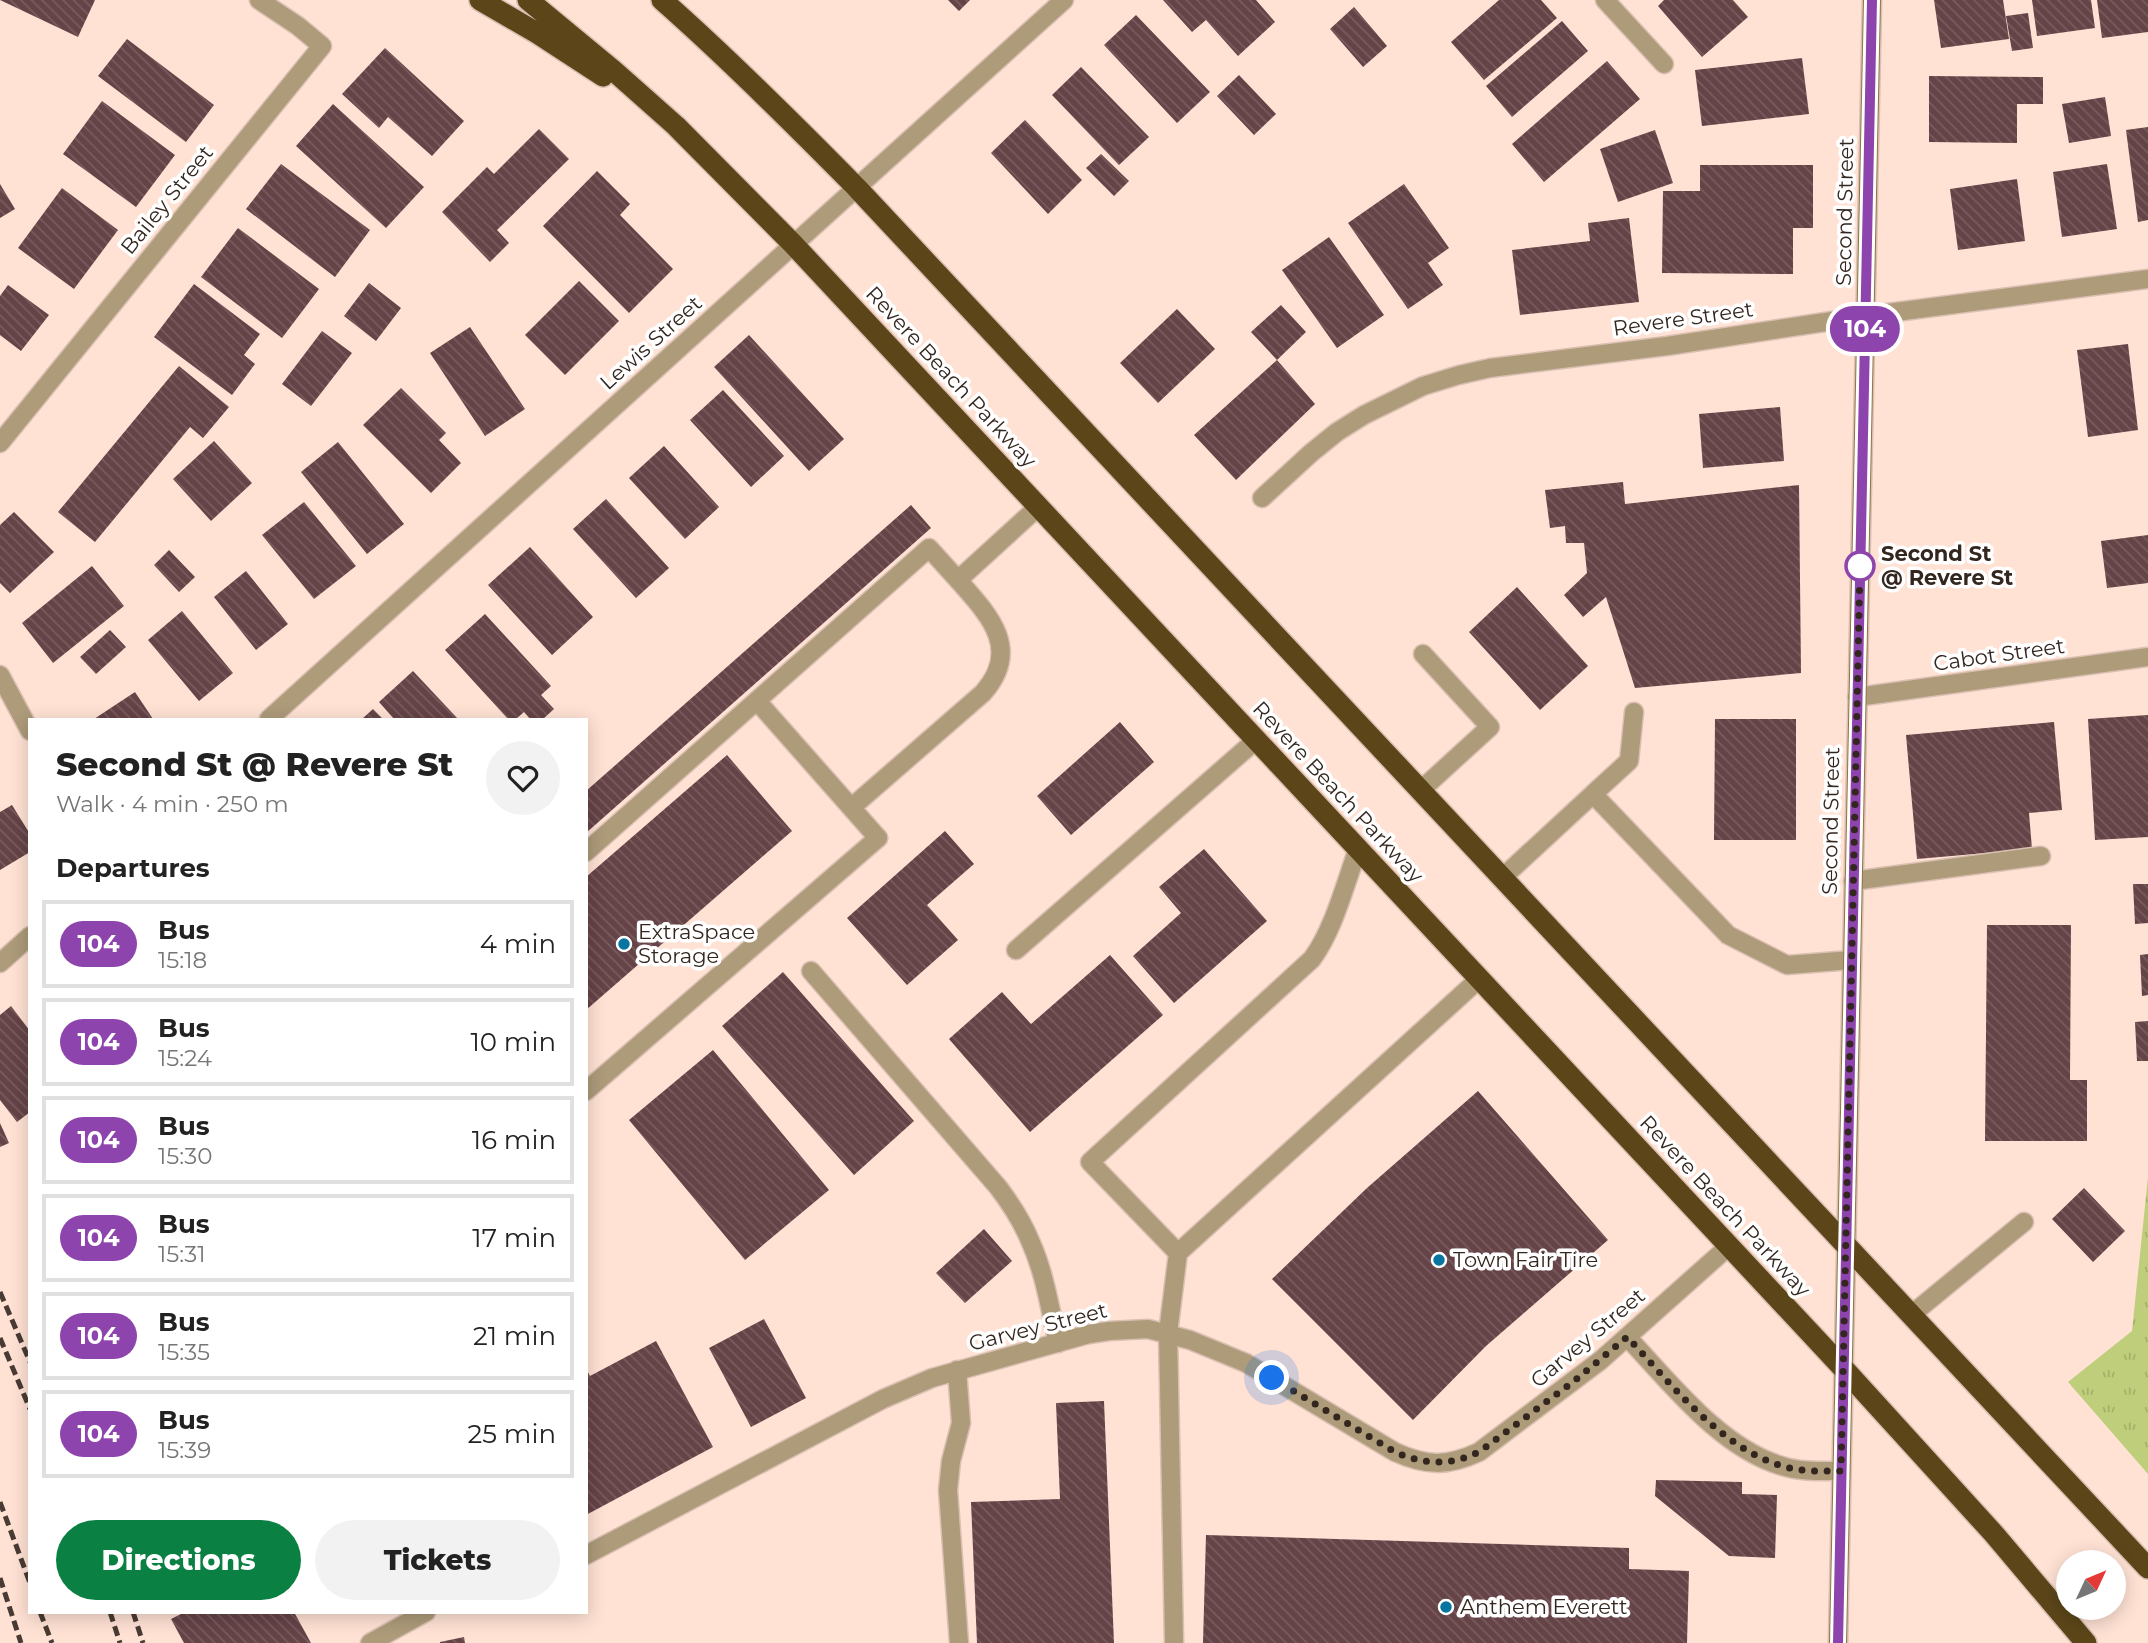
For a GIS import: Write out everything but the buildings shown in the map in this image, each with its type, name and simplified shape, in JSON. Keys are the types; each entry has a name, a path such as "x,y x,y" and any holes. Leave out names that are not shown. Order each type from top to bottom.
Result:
{"highway":[{"path":"480,0 548,40 676,126"},
{"name":"Revere Beach Parkway","path":"528,0 676,126 793,244 1843,1368 1994,1534 2086,1643"},
{"path":"662,0 711,43 856,187 2148,1568"}],"main road":[{"name":"Second Street","path":"1838,1643 1872,0"}],"street":[{"name":"Bailey Street","path":"0,443 321,46 260,0"},
{"name":"Lewis Street","path":"270,718 1064,0"},
{"path":"1605,0 1664,64"},
{"name":"Revere Street","path":"1262,498 1311,453 1364,415 1423,386 1459,375 1490,368 2148,279"},
{"path":"958,580 1038,506"},
{"path":"588,850 929,548 984,608 999,641 1002,657 999,671 983,693 852,807"},
{"path":"1420,790 1490,726 1423,654"},
{"name":"Cabot Street","path":"1857,697 2148,657"},
{"path":"0,675 28,727"},
{"path":"588,1089 878,838 757,701"},
{"path":"1502,878 1629,761 1634,712"},
{"path":"1016,950 1256,740"},
{"path":"1594,794 1728,935 1787,965 1852,960"},
{"path":"1178,1253 1090,1162 1312,959 1327,933 1358,849"},
{"path":"1853,881 2041,856"},
{"path":"0,963 28,938"},
{"path":"811,971 1010,1203 1031,1243 1039,1266 1058,1343"},
{"path":"1174,1642 1168,1333 1178,1253 1479,979"},
{"path":"1911,1315 2024,1222"},
{"name":"Garvey Street","path":"588,1554 883,1398 957,1370 1089,1335 1119,1330 1148,1329 1168,1333 1246,1363 1410,1459 1445,1464 1464,1459 1479,1452 1573,1382 1729,1246"},
{"path":"1627,1337 1702,1416 1764,1460 1799,1470 1841,1471"},
{"path":"957,1370 961,1423 951,1461 948,1490 959,1643"},
{"path":"370,1643 422,1614"}],"green space":[{"path":"2148,1177 2148,1474 2068,1382 2132,1331"}],"railway":[{"path":"0,1292 28,1357"},
{"path":"0,1338 28,1404"},
{"path":"0,1502 28,1578"},
{"path":"0,1578 21,1643"},
{"path":"41,1614 52,1643"},
{"path":"111,1614 120,1643"},
{"path":"134,1614 143,1643"}],"bus line":[{"name":"104","path":"1838,1643 1872,0"}],"place":[{"name":"Second St @ Revere St","path":"1860,566"},
{"name":"ExtraSpace Storage","path":"624,944"},
{"name":"Town Fair Tire","path":"1439,1260"},
{"name":"Anthem Everett","path":"1446,1607"}],"route":[{"path":"1272,1378 1395,1452 1410,1459 1445,1464 1479,1452 1573,1382 1627,1337 1702,1416 1764,1460 1799,1470 1841,1471 1860,566"}]}
